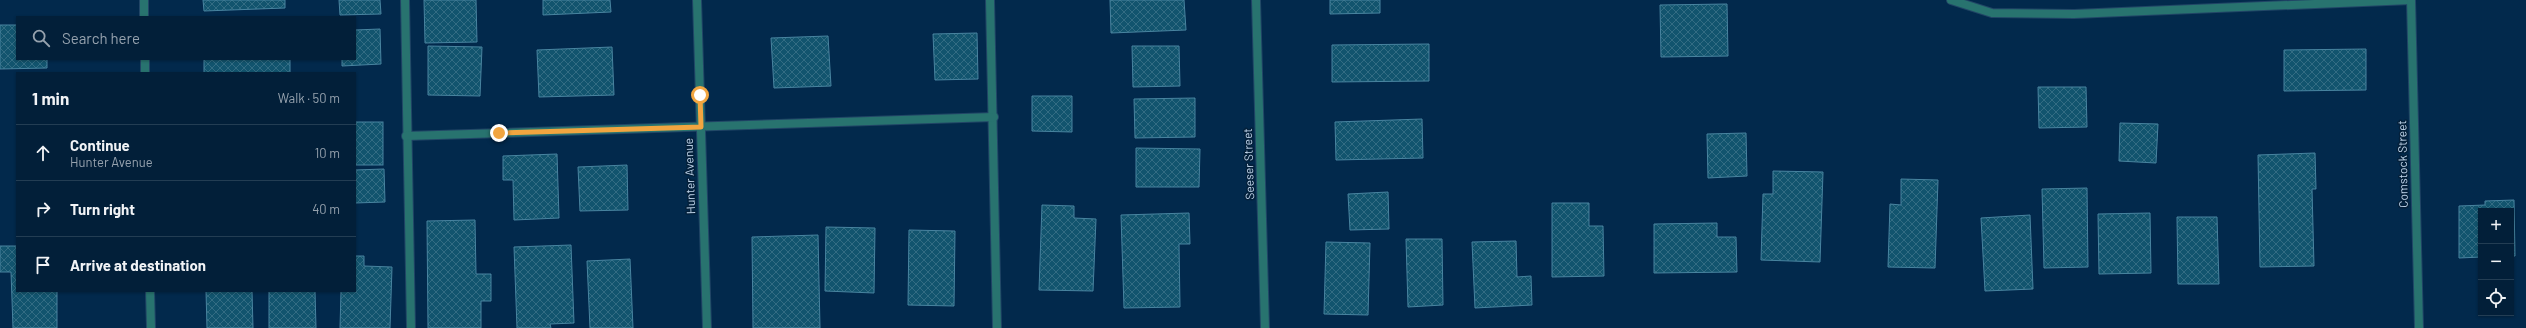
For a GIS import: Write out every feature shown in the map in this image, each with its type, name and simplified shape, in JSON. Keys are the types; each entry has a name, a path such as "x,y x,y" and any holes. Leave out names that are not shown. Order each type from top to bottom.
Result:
{"street":[{"path":"144,0 144,16"},
{"path":"404,0 411,328"},
{"name":"Hunter Avenue","path":"697,0 707,328"},
{"path":"990,0 994,117 997,328"},
{"name":"Seeser Street","path":"1256,0 1265,328"},
{"path":"1951,0 1992,13 2074,14 2411,0"},
{"name":"Comstock Street","path":"2411,0 2420,328"},
{"path":"145,60 145,72"},
{"path":"406,136 994,117"},
{"path":"150,292 151,328"}],"building":[{"path":"203,0 285,0 285,8 204,11"},
{"path":"339,0 380,0 381,14 340,15"},
{"path":"424,0 476,0 477,42 425,43"},
{"path":"543,0 610,0 611,12 543,15"},
{"path":"1110,0 1184,0 1186,30 1111,33"},
{"path":"1330,0 1380,0 1380,13 1330,14"},
{"path":"1727,4 1728,56 1661,57 1660,5"},
{"path":"0,25 16,25 16,60 47,60 47,68 0,69"},
{"path":"380,29 381,64 342,66 342,60 356,60 356,30"},
{"path":"977,33 978,79 935,80 933,34"},
{"path":"828,36 831,86 774,88 771,38"},
{"path":"1429,44 1429,81 1332,82 1332,45"},
{"path":"428,46 482,47 480,96 428,95"},
{"path":"1132,46 1179,46 1180,86 1133,87"},
{"path":"612,47 614,95 539,97 537,50"},
{"path":"2366,49 2366,90 2284,91 2284,50"},
{"path":"204,60 290,60 290,72 204,72"},
{"path":"2038,87 2086,87 2087,127 2039,128"},
{"path":"1032,96 1072,96 1072,132 1032,131"},
{"path":"1195,98 1195,137 1135,138 1134,99"},
{"path":"1422,119 1423,158 1336,160 1335,122"},
{"path":"356,122 383,122 383,165 356,165"},
{"path":"2120,123 2158,124 2156,163 2119,161"},
{"path":"1746,133 1747,176 1708,178 1707,134"},
{"path":"1136,148 1200,149 1199,187 1136,187"},
{"path":"2315,153 2316,189 2312,189 2314,266 2260,267 2258,155"},
{"path":"557,154 559,218 514,220 513,180 503,180 503,156"},
{"path":"627,165 628,210 580,211 578,167"},
{"path":"384,169 385,202 356,203 356,170"},
{"path":"1773,171 1823,172 1820,262 1761,260 1763,194 1773,194"},
{"path":"1901,179 1938,180 1935,268 1888,267 1890,204 1901,205"},
{"path":"2087,188 2088,267 2044,268 2042,189"},
{"path":"1388,192 1389,229 1350,230 1348,194"},
{"path":"2514,200 2515,256 2514,208 2478,208 2478,257 2459,258 2459,206 2485,205 2485,201"},
{"path":"1552,203 1589,203 1589,226 1603,226 1604,276 1552,277"},
{"path":"1042,205 1074,206 1074,218 1096,219 1093,291 1039,290"},
{"path":"1189,213 1190,244 1179,244 1180,307 1124,308 1121,215"},
{"path":"2150,213 2151,273 2099,274 2098,214"},
{"path":"2030,215 2033,289 1985,291 1981,218"},
{"path":"2177,217 2217,217 2219,284 2178,284"},
{"path":"475,220 476,274 491,274 491,301 481,301 481,328 428,328 427,221"},
{"path":"1717,223 1717,237 1736,237 1737,272 1654,273 1654,224"},
{"path":"826,227 875,228 874,293 825,291"},
{"path":"909,230 955,231 954,306 908,305"},
{"path":"818,235 820,328 753,328 752,237"},
{"path":"1406,239 1442,239 1443,305 1408,307"},
{"path":"1516,241 1517,277 1531,276 1532,305 1475,308 1472,242"},
{"path":"1326,242 1370,243 1368,315 1324,314"},
{"path":"571,245 574,323 550,324 551,328 517,328 514,247"},
{"path":"0,246 16,246 16,292 57,292 57,328 13,328 11,272 0,272"},
{"path":"356,256 364,256 364,266 392,267 390,328 340,328 341,292 356,292"},
{"path":"630,259 633,328 590,328 587,261"},
{"path":"206,292 252,292 253,328 207,328"},
{"path":"269,292 315,292 316,328 269,328"}],"route":[{"path":"499,133 701,127 700,95"}]}
